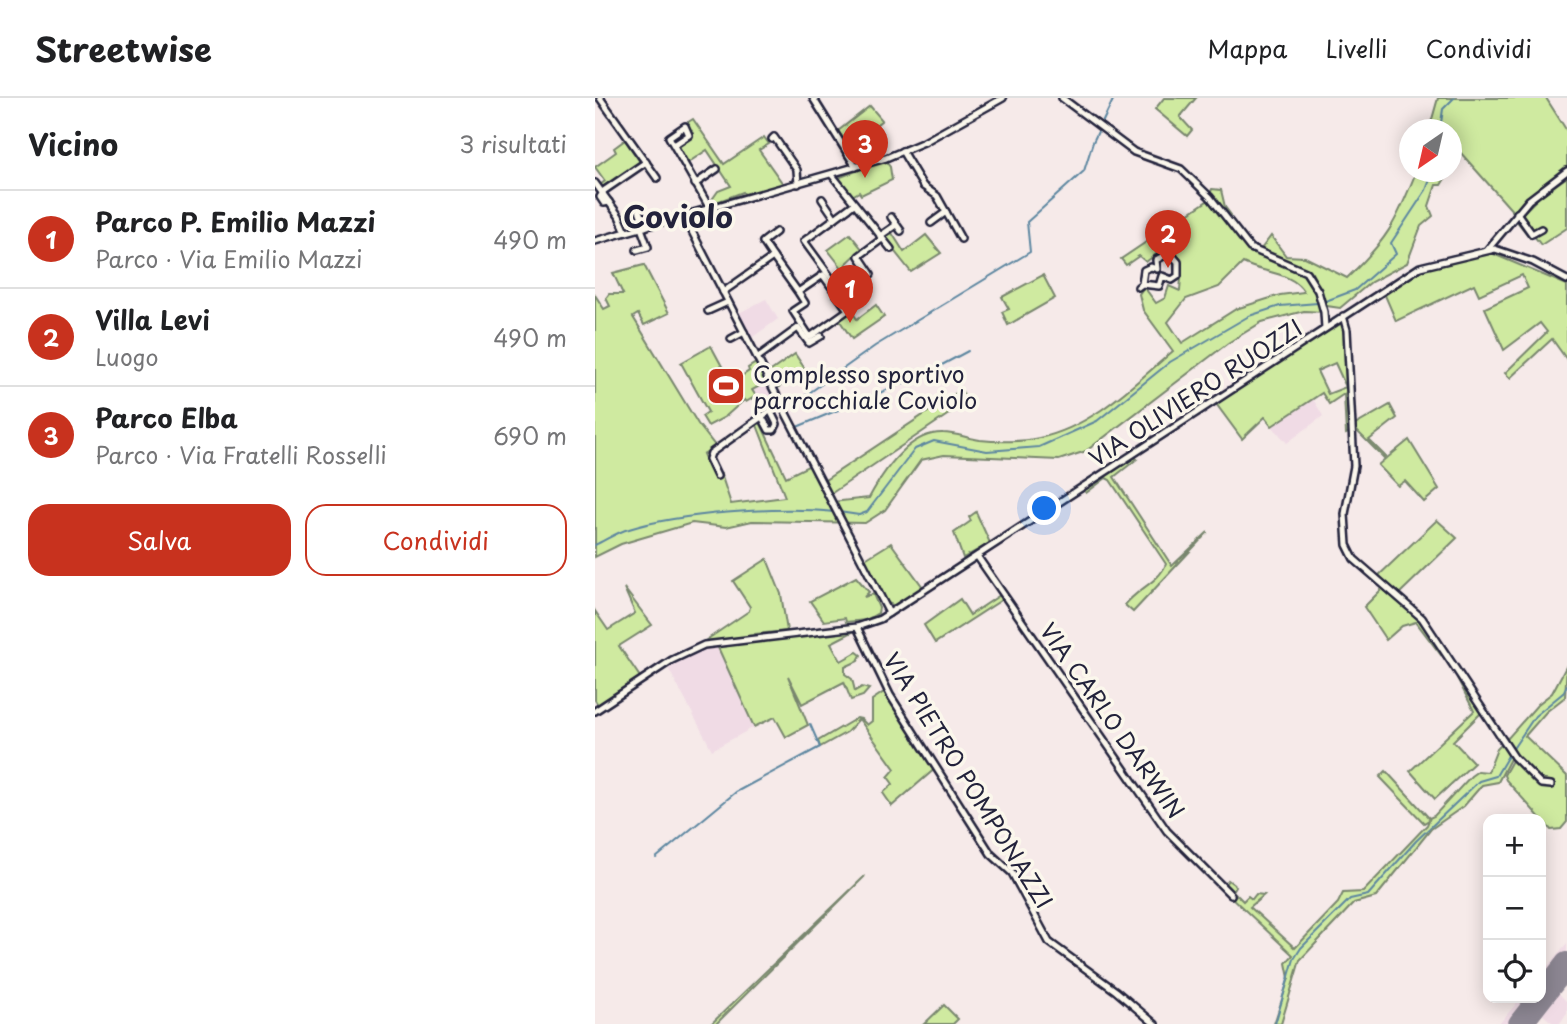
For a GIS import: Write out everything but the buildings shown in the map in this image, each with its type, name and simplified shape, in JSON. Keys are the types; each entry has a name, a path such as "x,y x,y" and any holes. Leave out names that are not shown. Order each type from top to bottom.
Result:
{"street":[{"path":"600,98 657,178"},
{"path":"813,98 856,167"},
{"path":"595,241 709,207 832,175 902,151 1003,98"},
{"path":"1062,98 1134,152 1181,169 1210,197 1245,244 1306,272 1318,291 1325,328"},
{"path":"772,139 774,137 797,170 798,184"},
{"path":"674,145 709,207"},
{"path":"902,151 923,186 937,196 961,239"},
{"path":"603,193 646,162"},
{"path":"695,184 717,169"},
{"path":"1488,249 1517,213 1545,186 1567,171"},
{"path":"832,175 891,249"},
{"path":"923,186 930,181"},
{"path":"595,183 626,232"},
{"path":"822,199 835,218"},
{"path":"834,282 804,241 854,204"},
{"path":"637,250 648,247 639,210"},
{"path":"931,223 946,212"},
{"path":"1517,213 1532,234 1541,229"},
{"path":"684,216 889,613"},
{"path":"891,217 901,231"},
{"path":"871,274 859,256 896,225"},
{"path":"776,232 763,242 805,303 793,312 810,337 848,310 823,275 798,292"},
{"name":"VIA OLIVIERO RUOZZI","path":"595,711 672,660 704,645 857,627 889,613 1420,267 1488,249 1501,250 1533,262 1567,280"},
{"path":"1161,256 1173,256 1178,262 1178,276 1172,280 1162,276 1157,269 1156,260 1161,256"},
{"path":"723,292 773,257"},
{"path":"1157,269 1147,267 1140,285 1159,286 1162,276"},
{"path":"708,311 728,302"},
{"path":"1324,312 1334,322"},
{"path":"1343,316 1347,330 1354,466 1346,507 1348,550 1354,559 1422,618 1453,661 1480,709 1522,764 1541,783 1551,785"},
{"path":"757,358 798,328 809,343 821,336"},
{"path":"731,339 744,332"},
{"path":"717,476 709,459 711,453 781,403"},
{"path":"762,417 769,430 774,430 777,426 771,412"},
{"name":"VIA CARLO DARWIN","path":"977,556 1165,828 1231,895"},
{"name":"VIA PIETRO POMPONAZZI","path":"857,627 890,695 991,854 1012,873 1032,907 1045,938 1155,1024"}],"shaded area":[{"path":"766,299 778,319 750,339 737,314"},
{"path":"767,382 775,400 765,413 752,390"},
{"path":"1313,399 1323,416 1287,443 1272,426"},
{"path":"716,643 754,727 712,750 667,666"},
{"path":"1567,943 1567,970 1553,987 1567,1002 1567,1014 1559,1024 1554,1024 1536,1009 1523,1024 1499,1024 1517,1003 1546,1003 1546,968"}],"green space":[{"path":"1164,98 1196,98 1180,117 1192,130 1187,136 1155,109"},
{"path":"1438,98 1546,98 1567,131 1567,169 1546,183 1515,214 1462,154 1462,119 1432,119"},
{"path":"870,106 882,120 848,147 838,131"},
{"path":"693,119 724,164 764,137 769,144 759,150 783,184 745,195 743,192 714,203 711,201 718,191 731,186 707,150 686,164 678,146 691,136 685,124"},
{"path":"625,140 640,162 602,188 600,185 605,181 595,167 616,152 614,148"},
{"path":"885,160 890,167 892,180 861,195 859,192 852,196 838,178"},
{"path":"1567,177 1567,228 1541,245 1534,236 1530,238 1516,220 1539,197"},
{"path":"1412,182 1443,182 1436,185 1429,206 1433,216 1421,226 1407,263 1371,282 1340,308 1327,306 1312,273 1261,249 1271,236 1286,256 1305,257 1347,278 1372,253 1389,230"},
{"path":"1212,189 1221,190 1225,207 1231,215 1230,220 1245,244 1310,277 1324,312 1304,311 1262,322 1228,343 1086,451 1059,460 944,455 921,460 885,510 865,523 752,521 726,527 692,523 621,544 595,557 595,295 604,309 610,306 606,298 609,294 623,294 613,273 644,265 669,313 644,325 638,314 633,317 698,424 716,447 703,454 713,476 721,474 731,504 785,497 755,420 758,418 786,477 812,464 822,482 961,390 968,401 829,495 832,502 869,498 899,455 919,439 943,433 980,440 1017,441 1058,432 1094,415 1127,391 1173,351 1143,310 1139,294 1144,287 1156,303 1165,298 1169,286 1180,291 1182,264 1173,255 1160,251 1146,262 1139,256 1126,265 1121,259 1207,201","holes":["1243,263 1293,280 1304,292 1280,295 1236,309 1182,343 1168,322 1186,299 1219,287"]},
{"path":"892,233 904,252 926,235 941,253 911,272 884,238"},
{"path":"850,234 862,249 846,264 861,284 843,298 836,287 850,278 828,250"},
{"path":"1491,253 1567,285 1567,360 1552,339 1510,378 1505,373 1547,332 1540,323 1504,350 1485,308 1528,288 1522,275 1479,295 1474,284 1396,321 1384,293 1425,268"},
{"path":"1043,275 1055,298 1008,325 1002,312 1009,309 1002,297"},
{"path":"876,305 884,317 852,339 840,321 827,329 825,326 850,309 857,319"},
{"path":"1343,320 1350,420 1355,425 1390,405 1397,418 1369,440 1387,458 1409,440 1439,489 1424,502 1405,481 1398,486 1378,465 1385,459 1351,425 1350,432 1346,434 1344,394 1329,404 1322,393 1272,426 1265,417 1242,439 1214,401","holes":["1335,363 1346,387 1328,394 1317,371"]},
{"name":"Complesso sportivo parrocchiale Coviolo","path":"711,346 731,383 756,363 767,382 752,390 756,396 746,402 744,400 725,417 708,426 702,416 708,412 681,363"},
{"path":"795,354 805,369 776,389 768,373"},
{"path":"1134,456 1137,459 1114,477 1172,566 1208,532 1133,612 1125,605 1158,576 1166,564 1110,480 1106,478 1086,493 1083,489"},
{"path":"976,512 990,543 963,558 954,533 971,521 969,517"},
{"path":"1437,520 1457,538 1398,595 1415,610 1446,651 1441,655 1416,622 1402,626 1386,640 1364,607 1385,586 1376,578"},
{"path":"891,543 925,590 895,606 883,601 862,561"},
{"path":"767,559 781,594 787,631 755,634 753,638 858,629 831,643 841,661 857,652 861,655 858,661 845,667 845,674 852,679 855,691 862,687 869,689 863,696 851,700 844,682 802,704 788,676 808,725 786,737 775,717 754,727 716,643 693,649 749,611 750,607 733,581"},
{"path":"856,577 869,592 864,597 873,594 879,608 878,613 866,620 846,622 845,618 824,621 810,601"},
{"path":"624,588 652,625 619,646 642,680 600,708 595,700 595,611 608,630 635,613"},
{"path":"1003,593 1006,597 935,643 924,625 960,599 970,615"},
{"path":"1567,665 1565,697 1546,712 1525,736 1567,776 1567,822 1561,829 1551,830 1546,824 1546,814 1537,814 1506,780 1504,775 1514,757 1512,755 1498,782 1482,785 1464,806 1431,829 1376,897 1354,903 1300,960 1281,1024 1274,1024 1289,978 1286,963 1293,955 1216,883 1219,879 1225,884 1228,880 1236,886 1233,891 1243,901 1248,896 1252,899 1256,894 1264,895 1250,907 1295,948 1338,903 1343,893 1363,892 1427,825 1429,820 1424,823 1380,777 1386,771 1429,818 1434,816 1471,776 1478,771 1488,772 1497,749 1504,742 1499,736 1508,738 1538,704 1552,693"},
{"path":"1461,675 1482,712 1453,741 1474,763 1435,799 1410,771 1474,711 1457,678"},
{"path":"887,690 937,767 892,806 883,793 893,784 888,777 895,769 859,719 847,732 820,747 818,741 857,718 861,719 867,725 872,721 872,700"},
{"path":"865,876 716,1024 711,1024"},
{"path":"944,1005 958,1019 953,1024 924,1024"}],"waterway":[{"path":"802,398 875,346 1030,252 1027,222 1084,171 1093,142 1114,98"},
{"path":"1442,119 1443,109 1454,98"},
{"path":"1323,302 1355,290 1396,254 1391,243 1429,182"},
{"path":"839,512 859,515 867,512 915,449 934,441 987,451 1039,447 1097,421 1170,362 1249,316 1280,306 1318,303"},
{"path":"797,427 925,374 968,351"},
{"path":"595,545 625,530 702,515 787,510 834,512"},
{"path":"1512,750 1535,716 1563,693 1567,685"},
{"path":"656,858 736,792 820,747 810,724"},
{"path":"1275,1024 1294,959 1301,948 1350,899 1368,895 1416,841 1479,781 1496,776 1509,754"}],"runway":[{"path":"1520,1024 1567,964"}],"place":[{"name":"Parco Elba","path":"865,178"},
{"name":"Villa Levi","path":"1168,268"},
{"name":"Parco P. Emilio Mazzi","path":"850,323"},
{"name":"Complesso sportivo parrocchiale Coviolo","path":"726,386"}],"district":[{"name":"Coviolo","path":"678,215"}]}
